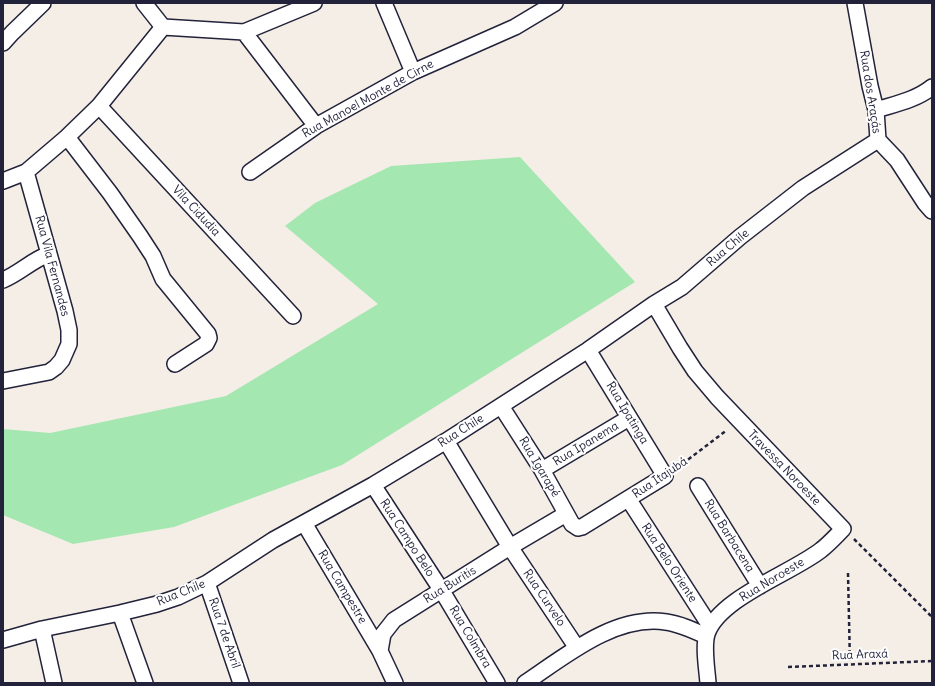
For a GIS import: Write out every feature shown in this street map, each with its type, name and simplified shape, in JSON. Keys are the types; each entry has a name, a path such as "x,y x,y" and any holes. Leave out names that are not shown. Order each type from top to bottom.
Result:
{"street":[{"path":"3,43 43,3"},
{"path":"144,3 163,27 244,32 314,3"},
{"path":"384,3 413,72"},
{"name":"Rua Manoel Monte de Cirne","path":"250,172 316,126 413,72 515,27 556,3"},
{"name":"Rua dos Araçás","path":"855,3 870,86 876,110 878,140 897,160 930,204"},
{"path":"3,181 26,172 67,137 99,106 163,27"},
{"path":"244,32 316,126"},
{"path":"876,110 911,99 924,93 932,86"},
{"name":"Vila Cidudia","path":"99,106 293,316"},
{"path":"67,137 110,193 140,236 153,256 163,279 208,334 209,338 206,344 175,364"},
{"name":"Rua Chile","path":"3,640 42,629 120,613 178,597 207,584 273,540 372,485 446,441 588,350 654,304 682,287 740,237 803,188 878,140"},
{"name":"Rua Vila Fernandes","path":"3,381 49,372 62,360 69,344 69,330 66,311 26,172"},
{"path":"3,280 9,278 40,257 49,254"},
{"name":"Travessa Noroeste","path":"654,304 695,371 739,421 843,529"},
{"name":"Rua Ipatinga","path":"588,350 666,476"},
{"name":"Rua Igarapé","path":"501,406 542,470 572,524 578,528"},
{"name":"Rua Ipanema","path":"542,470 629,418"},
{"name":"Rua Curvelo","path":"446,441 510,547 577,648"},
{"name":"Rua Itajubá","path":"578,528 628,500 666,476"},
{"name":"Rua Campo Belo","path":"372,485 442,591"},
{"name":"Rua Barbacena","path":"698,486 760,586"},
{"name":"Rua Belo Oriente","path":"628,500 708,631"},
{"name":"Rua Buritis","path":"380,651 384,634 394,620 510,547 566,514"},
{"name":"Rua Campestre","path":"304,522 380,651"},
{"name":"Rua Noroeste","path":"708,631 717,617 727,608 760,586 821,550 843,529"},
{"name":"Rua 7 de Abril","path":"207,584 241,683"},
{"name":"Rua Colmbra","path":"442,591 497,683"},
{"path":"120,613 144,683"},
{"path":"525,683 577,648 610,630 638,622 664,622 708,631 706,646 708,683"},
{"path":"42,629 54,683"},
{"path":"380,651 395,683"}],"path":[{"name":"Rua Itajubá","path":"666,476 739,421"},
{"path":"843,529 932,617"},
{"path":"848,573 850,664"},
{"name":"Rua Araxá","path":"788,667 932,661"}],"green space":[{"path":"520,157 635,282 342,465 174,527 73,544 3,515 3,429 50,433 226,396 378,304 285,226 315,203 391,166"}]}
